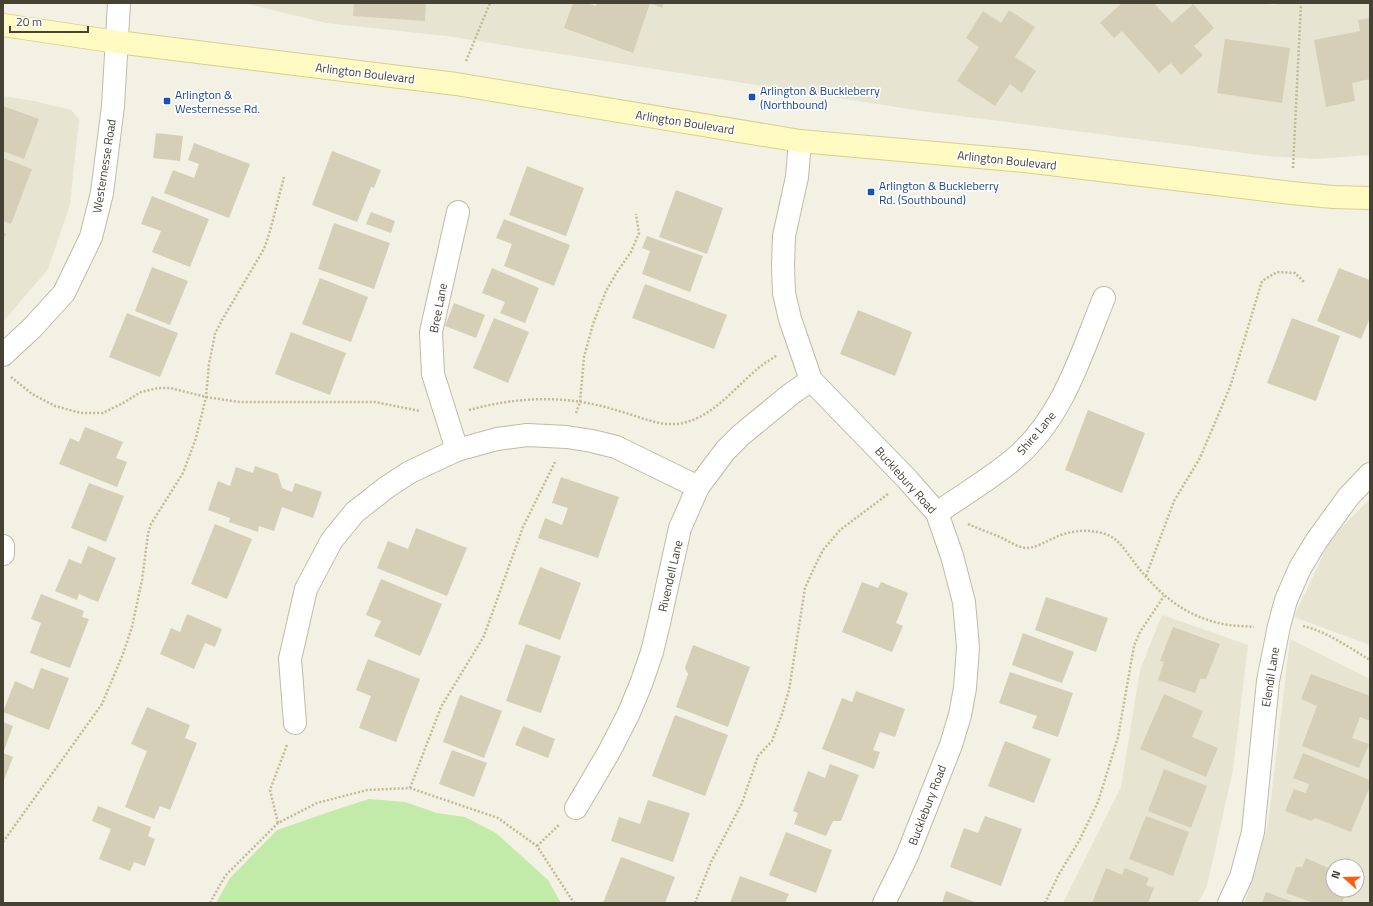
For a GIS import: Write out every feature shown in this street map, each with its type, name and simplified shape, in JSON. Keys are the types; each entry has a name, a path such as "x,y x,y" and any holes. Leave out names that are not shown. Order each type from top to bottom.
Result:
{"street":[{"name":"Westernesse Road","path":"3,355 32,328 64,293 92,237 102,193 114,90 119,3"},
{"name":"Arlington Boulevard","path":"3,25 117,42 456,84 800,141 1025,161 1292,193 1333,197 1370,198"},
{"name":"Bucklebury Road","path":"800,141 797,177 784,236 784,293 790,320 811,380 907,479 937,513 952,556 964,602 968,647 965,688 960,715 951,745 907,856 884,903"},
{"name":"Bree Lane","path":"457,450 433,374 432,332 458,212"},
{"name":"Shire Lane","path":"937,513 1015,458 1037,435 1053,414 1066,391 1104,298"},
{"name":"Rivendell Lane","path":"576,808 609,752 628,715 641,684 658,630 680,528 698,487 724,451 741,434 811,380"},
{"path":"295,723 290,658 306,589 332,540 355,512 387,487 410,472 457,450 497,439 527,435 567,437 592,441 616,448 698,487"},
{"name":"Elendil Lane","path":"1229,903 1242,877 1253,832 1268,681 1286,600 1300,568 1317,540 1349,496 1370,474"},
{"path":"3,546 3,554"}],"path":[{"path":"456,84 490,3"},
{"path":"1292,193 1301,3"},
{"path":"3,842 102,704 123,654 132,627 142,580 148,534 158,512 183,473 196,438 206,397 209,364 215,334 264,249 284,177"},
{"path":"410,788 441,707 484,636 523,527 567,437 580,402 584,357 593,324 606,291 616,272 631,252 639,233 636,214"},
{"path":"1145,577 1174,501 1200,458 1230,388 1262,281 1277,272 1295,273 1304,282"},
{"path":"10,376 32,394 55,406 81,413 103,413 141,392 158,388 170,388 206,397 239,402 375,402 446,417 492,404 544,399 580,402 618,410 657,423 673,425 700,417 719,404 762,365 779,354 799,345"},
{"path":"695,903 711,862 742,803 758,756 772,741 782,714 789,690 805,588 823,550 840,530 907,479"},
{"path":"937,513 1002,538 1022,548 1028,548 1041,544 1068,533 1088,530 1110,536 1118,542 1145,577 1164,596 1193,614 1206,620 1225,625 1256,627"},
{"path":"1045,903 1059,874 1079,841 1098,802 1118,737 1134,646 1140,632 1164,596"},
{"path":"1297,625 1311,628 1370,660"},
{"path":"278,823 270,790 295,723"},
{"path":"210,903 225,876 278,823 317,803 367,790 410,788 498,818 537,846 574,903"},
{"path":"537,846 576,808"}],"shaded area":[{"path":"244,3 1261,3 1273,5 1285,3 1370,3 1370,155 1315,159 1267,156 921,111 447,36 326,23"},
{"path":"3,96 34,101 71,110 79,119 70,205 48,269 3,322"},
{"path":"1370,499 1370,645 1294,617 1331,538"},
{"path":"1162,615 1248,645 1233,770 1207,886 1198,903 1063,903 1121,787 1140,670"},
{"path":"1290,639 1370,679 1370,903 1245,903 1268,824"}],"green space":[{"path":"369,799 405,802 437,813 465,817 496,833 548,880 561,903 216,903 230,878 277,830"}],"building":[{"path":"354,3 426,3 425,21 353,16"},
{"path":"573,3 586,3 596,6 597,3 650,3 633,53 564,28"},
{"path":"650,3 664,3 662,8"},
{"path":"1122,3 1154,3 1172,23 1193,4 1214,28 1194,46 1203,55 1181,75 1171,63 1159,73 1122,31 1114,38 1100,23"},
{"path":"1009,10 1035,27 1015,57 1036,71 1022,93 1010,84 995,106 957,81 979,47 966,38 983,11 1001,23"},
{"path":"1370,18 1370,79 1352,83 1355,101 1326,107 1314,40 1360,31 1358,20"},
{"path":"1225,39 1290,48 1282,103 1217,93"},
{"path":"3,106 39,119 24,159 3,151"},
{"path":"156,133 183,136 180,161 153,158"},
{"path":"194,143 250,164 229,218 164,193 173,170 194,178 199,164 188,160"},
{"path":"332,151 381,170 374,188 371,187 357,222 312,205"},
{"path":"3,158 32,169 11,224 3,221"},
{"path":"527,166 584,188 566,236 509,215"},
{"path":"676,190 723,208 707,254 659,237"},
{"path":"152,196 209,219 190,267 152,252 161,231 141,224"},
{"path":"371,212 395,221 391,233 366,224"},
{"path":"504,219 570,245 554,286 504,266 512,244 496,238"},
{"path":"334,223 390,243 374,289 318,269"},
{"path":"3,232 6,234 3,242"},
{"path":"647,236 703,256 690,292 642,274 650,251 642,248"},
{"path":"152,267 188,281 170,325 135,311"},
{"path":"492,268 539,288 525,323 500,313 505,302 482,293"},
{"path":"1339,268 1370,280 1370,318 1361,339 1317,321"},
{"path":"320,278 368,297 351,342 302,324"},
{"path":"645,284 727,315 714,349 632,318"},
{"path":"454,303 485,315 476,338 445,326"},
{"path":"858,310 912,332 895,376 840,354"},
{"path":"127,313 178,333 160,377 109,357"},
{"path":"494,318 529,332 508,383 473,368"},
{"path":"1292,318 1340,336 1316,401 1267,383"},
{"path":"291,332 346,353 330,395 275,374"},
{"path":"1088,410 1145,433 1122,493 1065,470"},
{"path":"85,427 123,442 116,458 127,462 117,487 59,464 70,438 79,442"},
{"path":"255,466 278,474 282,488 292,492 295,483 322,492 313,518 282,507 274,531 259,526 258,532 229,522 230,518 208,510 218,481 230,486 236,467 253,473"},
{"path":"561,477 619,497 598,558 538,538 545,518 562,525 568,508 552,503"},
{"path":"89,483 124,496 106,542 71,528"},
{"path":"215,524 252,539 227,599 191,584"},
{"path":"416,528 467,548 447,596 377,568 388,541 408,549"},
{"path":"88,546 116,558 98,602 79,594 77,600 55,591 69,559 81,564"},
{"path":"540,567 581,583 560,640 518,624"},
{"path":"381,579 442,604 420,656 374,636 381,621 366,615"},
{"path":"862,582 878,588 881,582 908,593 896,623 903,626 892,652 842,632"},
{"path":"41,594 84,611 82,617 89,619 70,668 30,653 41,623 31,619"},
{"path":"1046,597 1108,618 1096,652 1035,630"},
{"path":"187,614 222,629 215,647 205,643 194,669 160,654 171,628 180,632"},
{"path":"1173,627 1220,644 1206,679 1200,679 1195,693 1158,680 1164,662 1160,661"},
{"path":"1023,633 1074,652 1062,683 1012,665"},
{"path":"526,644 561,656 541,713 506,701"},
{"path":"693,645 750,667 728,727 676,707 688,674 685,668"},
{"path":"368,659 420,679 396,742 359,728 371,696 356,690"},
{"path":"41,668 69,678 49,730 3,712 15,681 33,689"},
{"path":"1010,672 1073,693 1058,737 1032,728 1037,716 999,703"},
{"path":"1311,674 1370,696 1370,721 1360,717 1352,738 1369,744 1359,768 1302,746 1317,706 1301,699"},
{"path":"856,691 905,709 895,737 880,732 873,750 880,752 874,769 822,749 842,698 852,702"},
{"path":"1164,694 1203,711 1192,737 1218,748 1206,777 1140,749"},
{"path":"460,695 502,711 484,758 443,742"},
{"path":"147,707 190,725 185,738 197,743 170,810 160,806 154,819 125,807 147,751 131,744"},
{"path":"675,715 728,735 705,796 652,776"},
{"path":"3,722 13,726 3,753"},
{"path":"523,726 555,739 548,758 515,745"},
{"path":"1005,741 1051,759 1034,803 988,786"},
{"path":"452,750 487,763 474,797 439,784"},
{"path":"3,753 13,757 4,780 3,779"},
{"path":"1303,753 1370,780 1370,786 1351,832 1315,818 1311,821 1285,811 1294,789 1306,793 1309,784 1293,778"},
{"path":"830,764 859,775 841,821 833,821 826,836 794,824 798,813 793,811 808,771 825,778"},
{"path":"1164,769 1207,786 1191,828 1148,811"},
{"path":"648,800 690,813 673,862 611,841 619,817 640,824"},
{"path":"98,806 151,827 148,836 155,839 145,866 134,862 130,871 99,859 111,829 92,821"},
{"path":"985,816 1022,829 1001,886 950,867 964,828 978,833"},
{"path":"1146,816 1189,832 1173,876 1129,859"},
{"path":"786,832 832,850 816,893 769,875"},
{"path":"621,857 675,877 665,903 603,903"},
{"path":"1306,858 1325,866 1325,898 1344,898 1342,903 1314,903 1286,893 1296,867 1302,867"},
{"path":"1106,868 1122,875 1125,868 1149,878 1146,885 1154,888 1148,903 1092,903"},
{"path":"740,876 789,894 785,903 730,903"},
{"path":"946,891 977,903 942,903"},
{"path":"1266,892 1296,903 1262,903"}],"place":[{"name":"Arlington & Buckleberry (Northbound)","path":"752,97"},
{"name":"Arlington & Westernesse Rd.","path":"167,101"},
{"name":"Arlington & Buckleberry Rd. (Southbound)","path":"871,192"}]}
